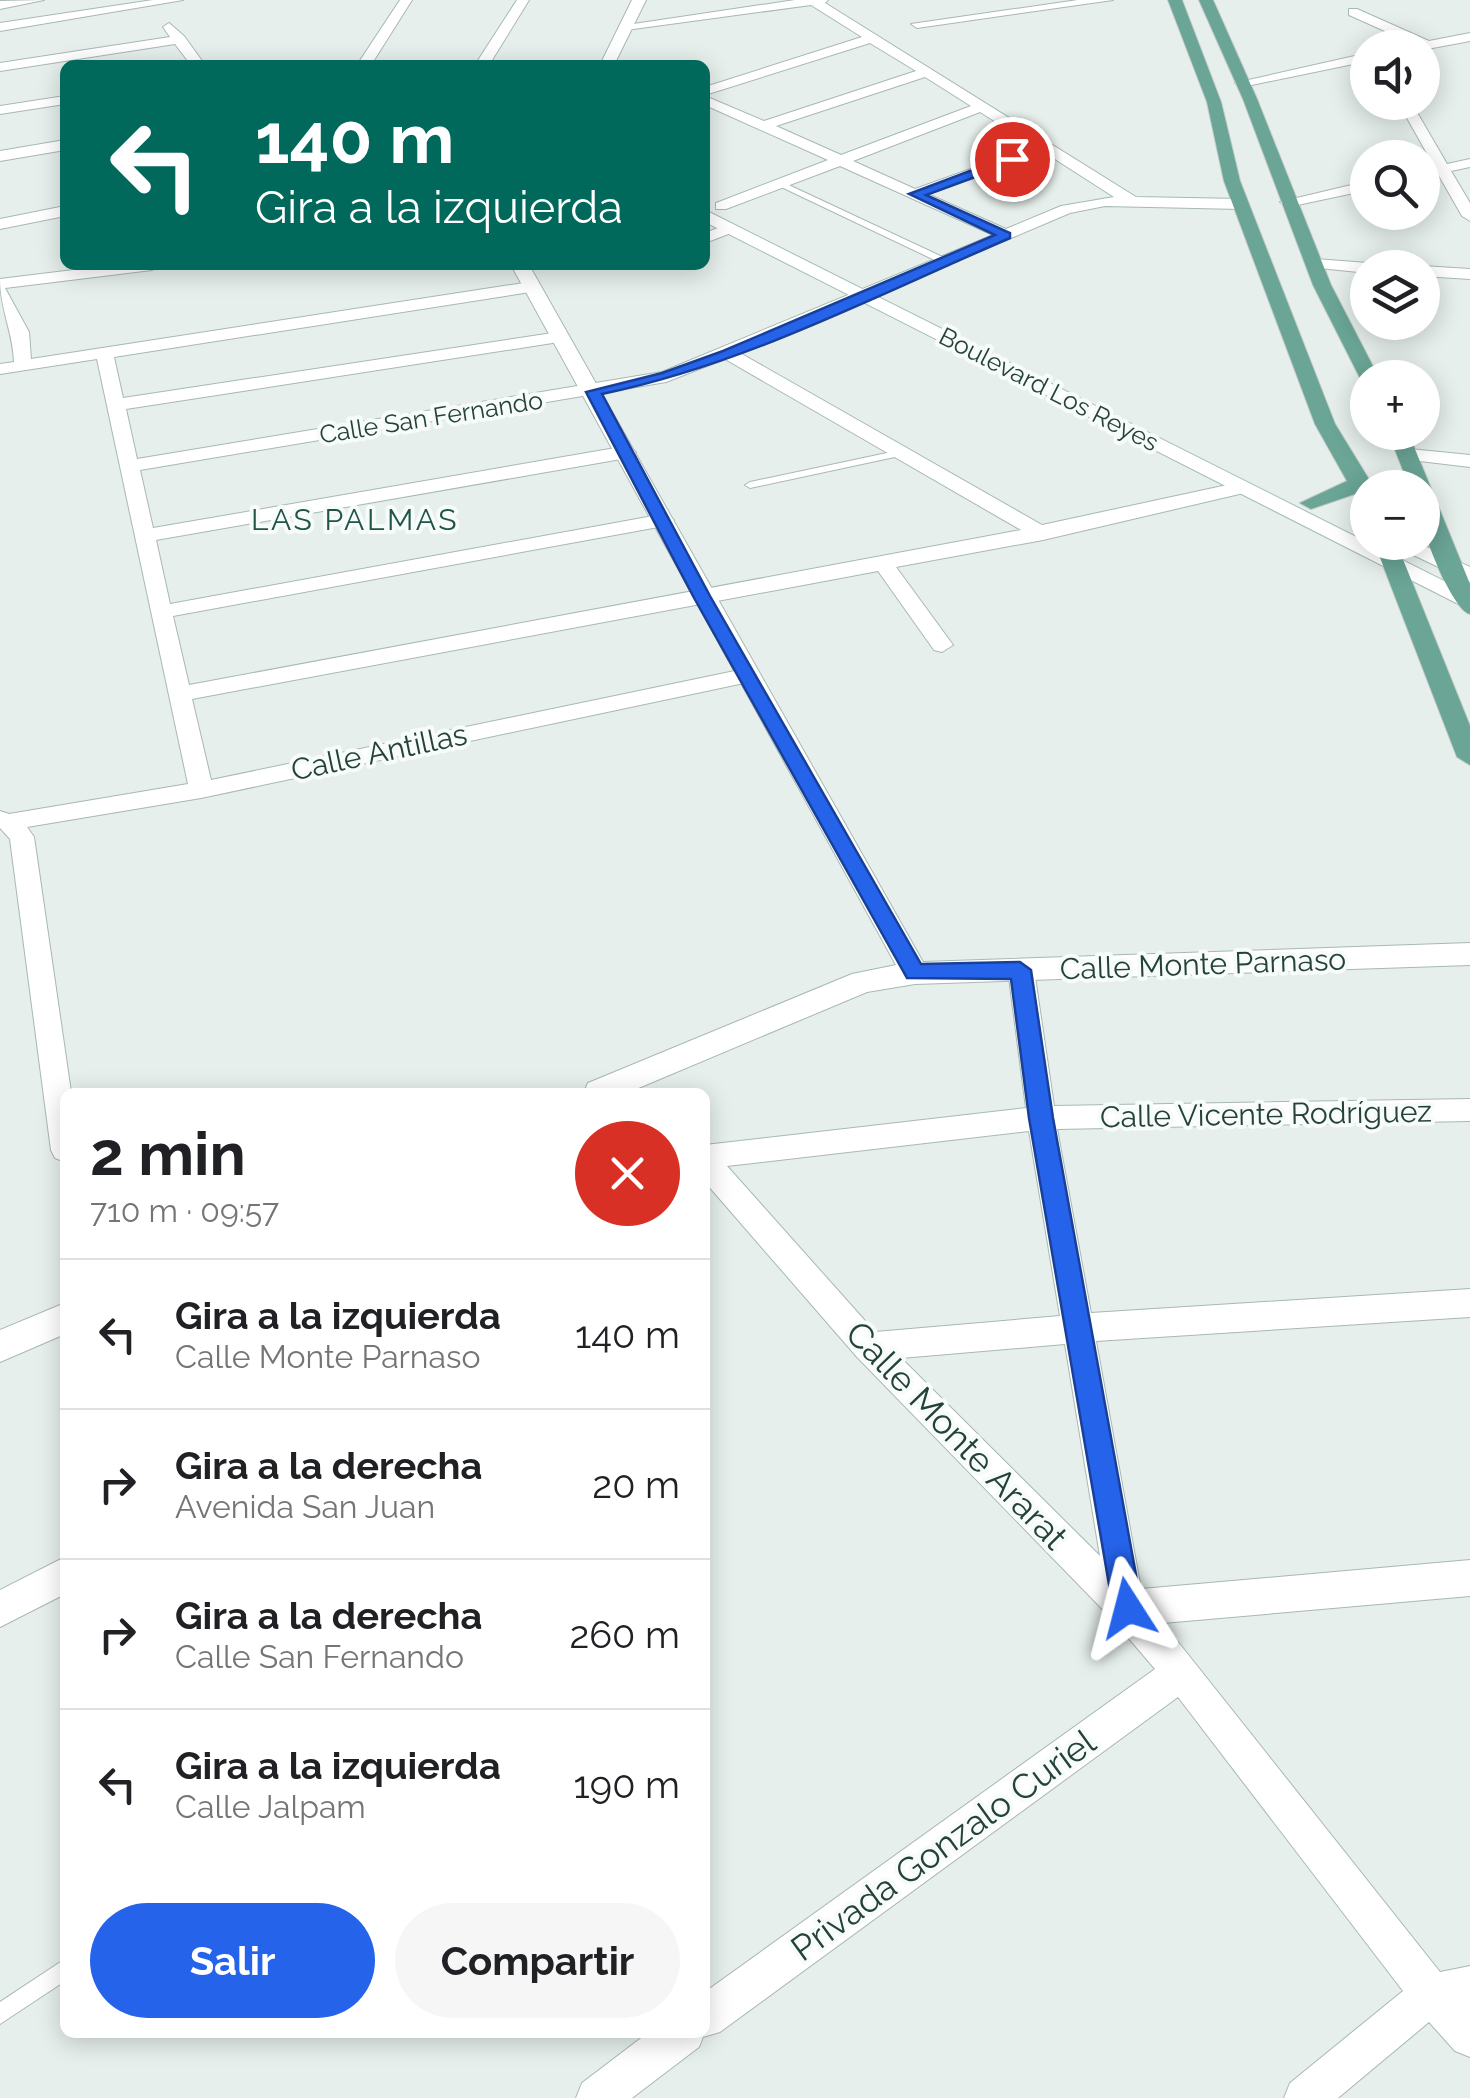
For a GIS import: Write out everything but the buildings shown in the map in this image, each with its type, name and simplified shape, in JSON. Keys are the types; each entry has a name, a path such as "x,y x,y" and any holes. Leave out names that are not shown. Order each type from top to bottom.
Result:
{"main road":[{"path":"0,5 36,0"},
{"path":"609,60 639,0"},
{"path":"1175,0 1214,102 1240,204 1324,424 1352,470"},
{"path":"1206,0 1250,99 1322,285 1361,360"},
{"path":"1214,102 1250,99"},
{"path":"0,156 60,146"},
{"path":"0,166 60,155"},
{"path":"1232,181 1255,175 1279,182"},
{"name":"Boulevard Los Reyes","path":"710,206 731,228 865,297 1350,522"},
{"name":"Boulevard Los Reyes","path":"710,206 886,288 1120,415 1241,488 1350,533"},
{"path":"525,276 915,972"},
{"path":"1407,450 1415,470"},
{"path":"1312,504 1350,492"},
{"path":"1440,527 1460,570 1469,604"},
{"path":"1396,560 1470,757"},
{"path":"1406,560 1469,604"},
{"path":"1426,560 1460,570"},
{"name":"Calle Monte Parnaso","path":"619,1088 862,982 915,972 1470,954"},
{"path":"0,1346 60,1320"}],"street":[{"path":"0,27 177,0"},
{"path":"367,60 406,0"},
{"path":"485,60 523,0"},
{"path":"626,26 745,5 822,0"},
{"path":"918,24 1107,0"},
{"path":"814,1 1130,200"},
{"path":"147,2 195,60"},
{"path":"1353,12 1388,30"},
{"path":"1440,42 1470,37"},
{"path":"710,89 872,38"},
{"path":"0,67 180,39"},
{"path":"1242,82 1350,61"},
{"path":"762,126 926,72"},
{"path":"0,110 60,101"},
{"path":"710,102 1006,236"},
{"path":"710,206 982,107"},
{"path":"1414,120 1470,216"},
{"path":"915,194 1044,147"},
{"path":"1442,169 1470,163"},
{"path":"1288,202 1350,189"},
{"name":"Calle San Fernando","path":"128,466 666,377 865,297 1066,209 1130,200 1240,204"},
{"path":"0,224 60,212"},
{"path":"710,236 731,228"},
{"path":"1316,264 1350,267"},
{"path":"0,284 112,270"},
{"path":"1440,272 1470,274"},
{"path":"0,369 525,276"},
{"path":"0,292 21,332 23,365"},
{"path":"114,406 559,337"},
{"path":"104,352 200,790"},
{"path":"728,354 1042,534"},
{"path":"144,536 627,452"},
{"path":"1410,456 1470,461"},
{"path":"179,694 884,565 1042,534 1241,488"},
{"path":"161,612 664,520"},
{"path":"884,565 942,645"},
{"name":"Calle Antillas","path":"4,820 200,790 748,675"},
{"path":"4,820 22,837 60,1114"},
{"path":"1020,970 1041,1118 1128,1608 1470,1578"},
{"name":"Calle Vicente Rodríguez","path":"710,1159 1041,1118 1470,1110"},
{"name":"Calle Monte Ararat","path":"710,1166 868,1347 1128,1608 1451,1991 1470,2036"},
{"path":"868,1347 1081,1328 1470,1304"},
{"path":"0,1609 60,1577"},
{"name":"Privada Gonzalo Curiel","path":"710,2014 1182,1672"},
{"path":"1305,2098 1451,1991"},
{"path":"598,2098 661,2039"}],"lane":[{"path":"778,182 946,262"},
{"path":"750,485 901,452"},
{"path":"0,2014 60,1972"}],"district":[{"name":"LAS PALMAS","path":"355,519"}],"route":[{"path":"1012,159 915,194 1006,236 728,354 666,377 593,392 702,596 915,972 1020,970 1041,1118 1128,1608"}]}
